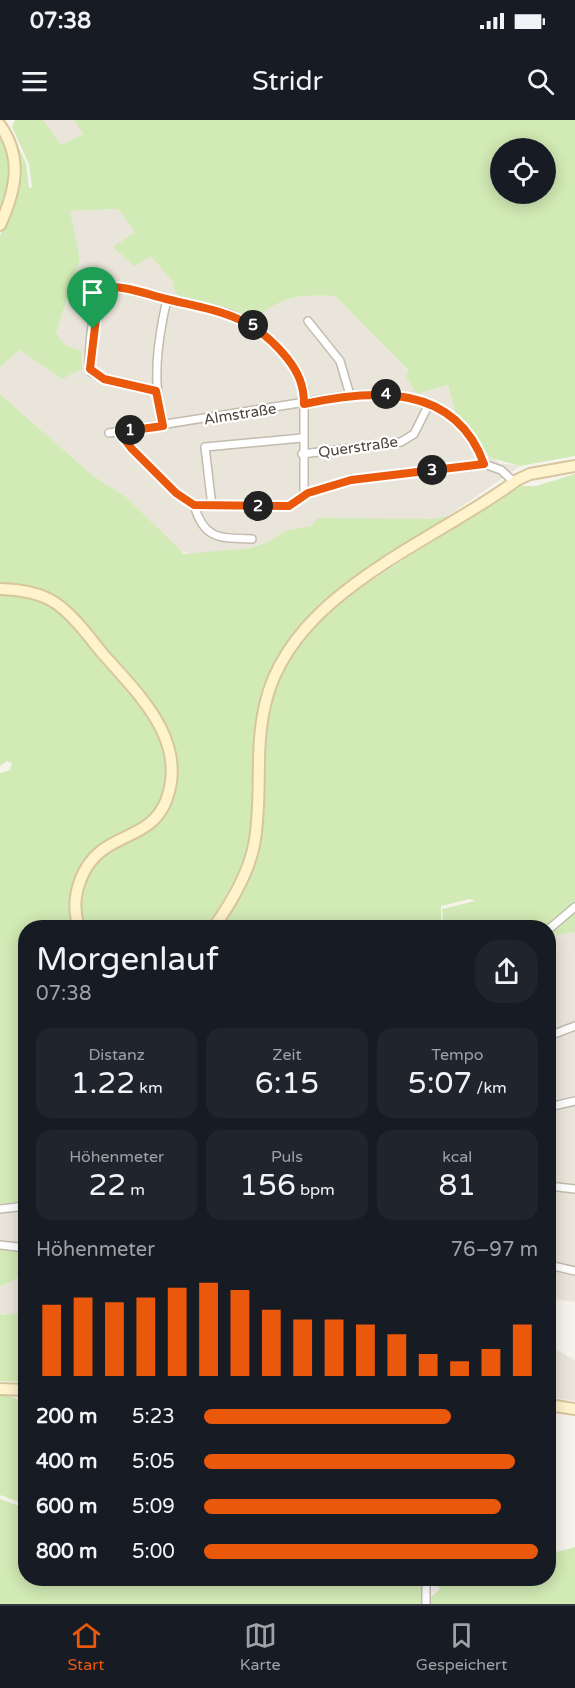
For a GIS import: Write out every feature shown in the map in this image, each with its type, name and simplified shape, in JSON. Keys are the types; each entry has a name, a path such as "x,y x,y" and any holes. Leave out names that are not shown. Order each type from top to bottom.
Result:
{"main road":[{"path":"0,124 13,150 16,172 13,193 0,225"},
{"path":"218,920 236,891 254,847 264,706 272,682 296,639 312,618 340,595 526,475 575,466"},
{"path":"0,589 39,595 67,613 152,712 170,750 170,786 156,819 142,831 106,847 84,872 75,902 78,920"},
{"path":"0,1389 18,1390"},
{"path":"556,1406 575,1409"}],"street":[{"path":"0,124 5,120"},
{"path":"156,391 98,377 90,369 97,303 102,288 127,288 228,313 257,328 279,348 294,368 304,389 302,438 304,495"},
{"path":"163,426 156,391 158,341 166,299"},
{"path":"308,321 340,361 350,394"},
{"name":"Almstraße","path":"109,433 304,404 350,394 389,394 429,404 456,421 477,449 484,464"},
{"name":"Querstraße","path":"302,454 401,442 414,434 429,404"},
{"path":"119,432 132,449 176,493 194,505 289,506 304,495 340,482 370,476 484,464 501,470 514,482"},
{"name":"Querstraße","path":"212,506 205,447 302,438"},
{"path":"194,505 200,522 214,536 252,539"},
{"path":"556,923 575,908"},
{"path":"556,1033 575,1026"},
{"path":"556,1105 575,1101"},
{"path":"556,1187 575,1189"},
{"path":"0,1209 18,1207"},
{"path":"0,1245 18,1247"},
{"path":"556,1267 575,1271"},
{"path":"426,1586 426,1604"}],"shaded area":[{"path":"43,120 74,120 83,134 61,145"},
{"path":"118,209 135,232 114,247 151,255 173,282 175,292 182,299 229,308 254,320 269,305 306,295 335,296 408,371 406,377 414,387 422,393 448,385 457,417 499,463 520,466 448,516 311,526 287,530 268,542 250,548 192,554 179,551 126,497 92,475 0,394 0,367 20,350 62,379 65,345 56,333 80,259 70,211"},
{"path":"575,902 575,1302 556,1299 556,920 553,920"},
{"path":"18,1202 18,1271 4,1249 0,1248 0,1204"},
{"path":"18,1278 18,1314 0,1315 0,1287"},
{"path":"556,1350 575,1360 575,1401 556,1398"}],"green space":[{"path":"15,120 43,120 61,145 83,134 74,120 575,120 575,456 520,466 491,458 457,417 448,385 417,394 406,377 408,370 335,296 292,298 273,306 254,320 229,308 182,299 175,292 173,282 151,256 134,266 113,247 135,232 118,209 70,211 80,259 56,333 65,345 81,351 82,369 62,379 20,350 0,367 0,236 11,210 10,130 26,163 29,188 32,187 29,164 12,127"},
{"path":"0,136 8,155 10,174 0,213"},
{"path":"0,394 92,475 126,497 184,554 250,548 268,542 287,530 311,526 318,518 431,519 448,516 450,518 323,603 290,639 269,678 257,720 249,841 234,881 211,920 83,920 82,893 96,862 114,848 154,828 169,809 176,773 173,746 68,607 0,585"},
{"path":"575,474 575,902 553,920 443,920 442,909 475,901 470,899 441,906 441,920 225,920 245,888 259,853 263,819 264,750 270,702 279,674 301,638 345,598 496,499 521,486 536,486"},
{"path":"0,593 44,602 57,611 93,646 130,692 157,733 166,754 167,765 163,793 156,808 146,819 93,852 83,863 73,884 70,909 72,920 18,920 18,1202 0,1204 0,773 10,770 12,763 7,761 0,766"},
{"path":"575,913 575,932 556,935 556,929"},
{"path":"0,1248 18,1250 18,1278 0,1287"},
{"path":"0,1311 1,1315 18,1314 18,1382 0,1381"},
{"path":"0,1392 18,1400 18,1501 0,1495"},
{"path":"0,1499 18,1505 18,1586 421,1586 422,1604 0,1604"},
{"path":"575,1547 575,1604 430,1604 430,1598 440,1589 437,1586 556,1586 556,1552"}],"route":[{"path":"107,287 127,288 228,313 257,328 279,348 299,377 304,389 304,404 350,394 389,394 423,401 439,408 456,421 477,449 484,464 392,473 340,482 308,493 291,506 212,506 188,503 132,449 119,432 163,426 156,391 120,384 98,377 91,372 89,361 93,329 100,290 107,287"}]}
